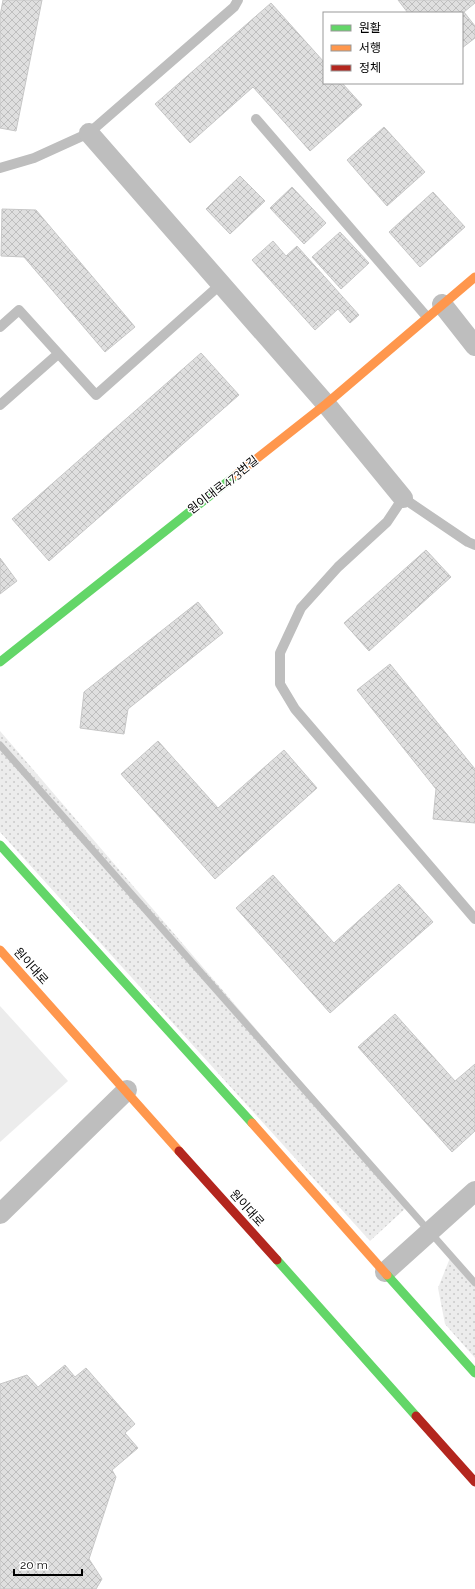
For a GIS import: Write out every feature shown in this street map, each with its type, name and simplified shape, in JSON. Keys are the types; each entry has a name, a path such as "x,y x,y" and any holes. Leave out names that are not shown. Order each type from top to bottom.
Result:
{"main road":[{"name":"원이대로473번길","path":"0,662 326,404 475,277"},
{"path":"0,845 171,1032 475,1373"},
{"name":"원이대로","path":"0,950 127,1090 475,1482"}],"street":[{"path":"90,133 326,404 403,498"},
{"path":"435,310 475,346"},
{"path":"0,1214 127,1090"},
{"path":"385,1272 472,1193"}],"lane":[{"path":"0,168 34,158 90,133 234,7 238,0"},
{"path":"256,119 435,310"},
{"path":"0,327 19,310 96,396 221,284"},
{"path":"0,405 58,354"},
{"path":"475,545 468,542 403,498 387,522 338,566 301,608 280,654 280,684 295,709 475,919"}],"shaded area":[{"path":"0,731 408,1206 370,1241 0,832"},
{"path":"0,1006 68,1081 0,1142"},
{"path":"450,1258 475,1287 475,1358 445,1324 438,1288"}],"building":[{"path":"3,0 42,0 16,131 0,128 0,16"},
{"path":"398,0 475,0 475,3 464,12 475,26 475,38 463,47 463,12 407,12"},
{"path":"271,3 323,61 323,84 343,84 362,105 310,151 253,87 190,143 155,104"},
{"path":"384,127 425,172 387,206 347,160"},
{"path":"240,176 265,201 230,234 206,209"},
{"path":"292,187 326,223 304,244 270,208"},
{"path":"433,192 465,227 420,267 389,232"},
{"path":"2,209 36,210 135,327 105,352 24,257 1,256"},
{"path":"340,232 369,263 341,289 312,257"},
{"path":"273,241 286,256 297,246 359,315 350,323 338,309 315,330 252,260"},
{"path":"201,353 239,395 49,561 12,519"},
{"path":"426,550 451,577 369,651 344,623"},
{"path":"0,558 17,581 0,594"},
{"path":"198,602 223,633 128,709 124,734 80,728 84,692"},
{"path":"390,664 475,769 475,823 433,819 436,789 357,690"},
{"path":"158,741 218,808 284,750 317,788 215,879 121,774"},
{"path":"273,875 334,943 399,884 433,922 330,1013 236,908"},
{"path":"395,1014 455,1081 475,1064 475,1131 452,1152 358,1047"},
{"path":"65,1365 75,1377 86,1368 135,1424 125,1433 138,1448 112,1470 116,1477 89,1559 102,1579 96,1589 0,1589 0,1384 27,1375 38,1387"}],"waterway":[{"path":"0,745 475,1283"}],"traffic: fast":[{"path":"0,662 236,475"},
{"path":"0,845 252,1123"},
{"path":"277,1260 416,1416"},
{"path":"387,1275 475,1373"}],"traffic: slow":[{"path":"236,475 326,404 475,277"},
{"path":"0,950 179,1151"},
{"path":"252,1123 387,1275"}],"traffic: jam":[{"path":"179,1151 277,1260"},
{"path":"416,1416 475,1482"}]}
